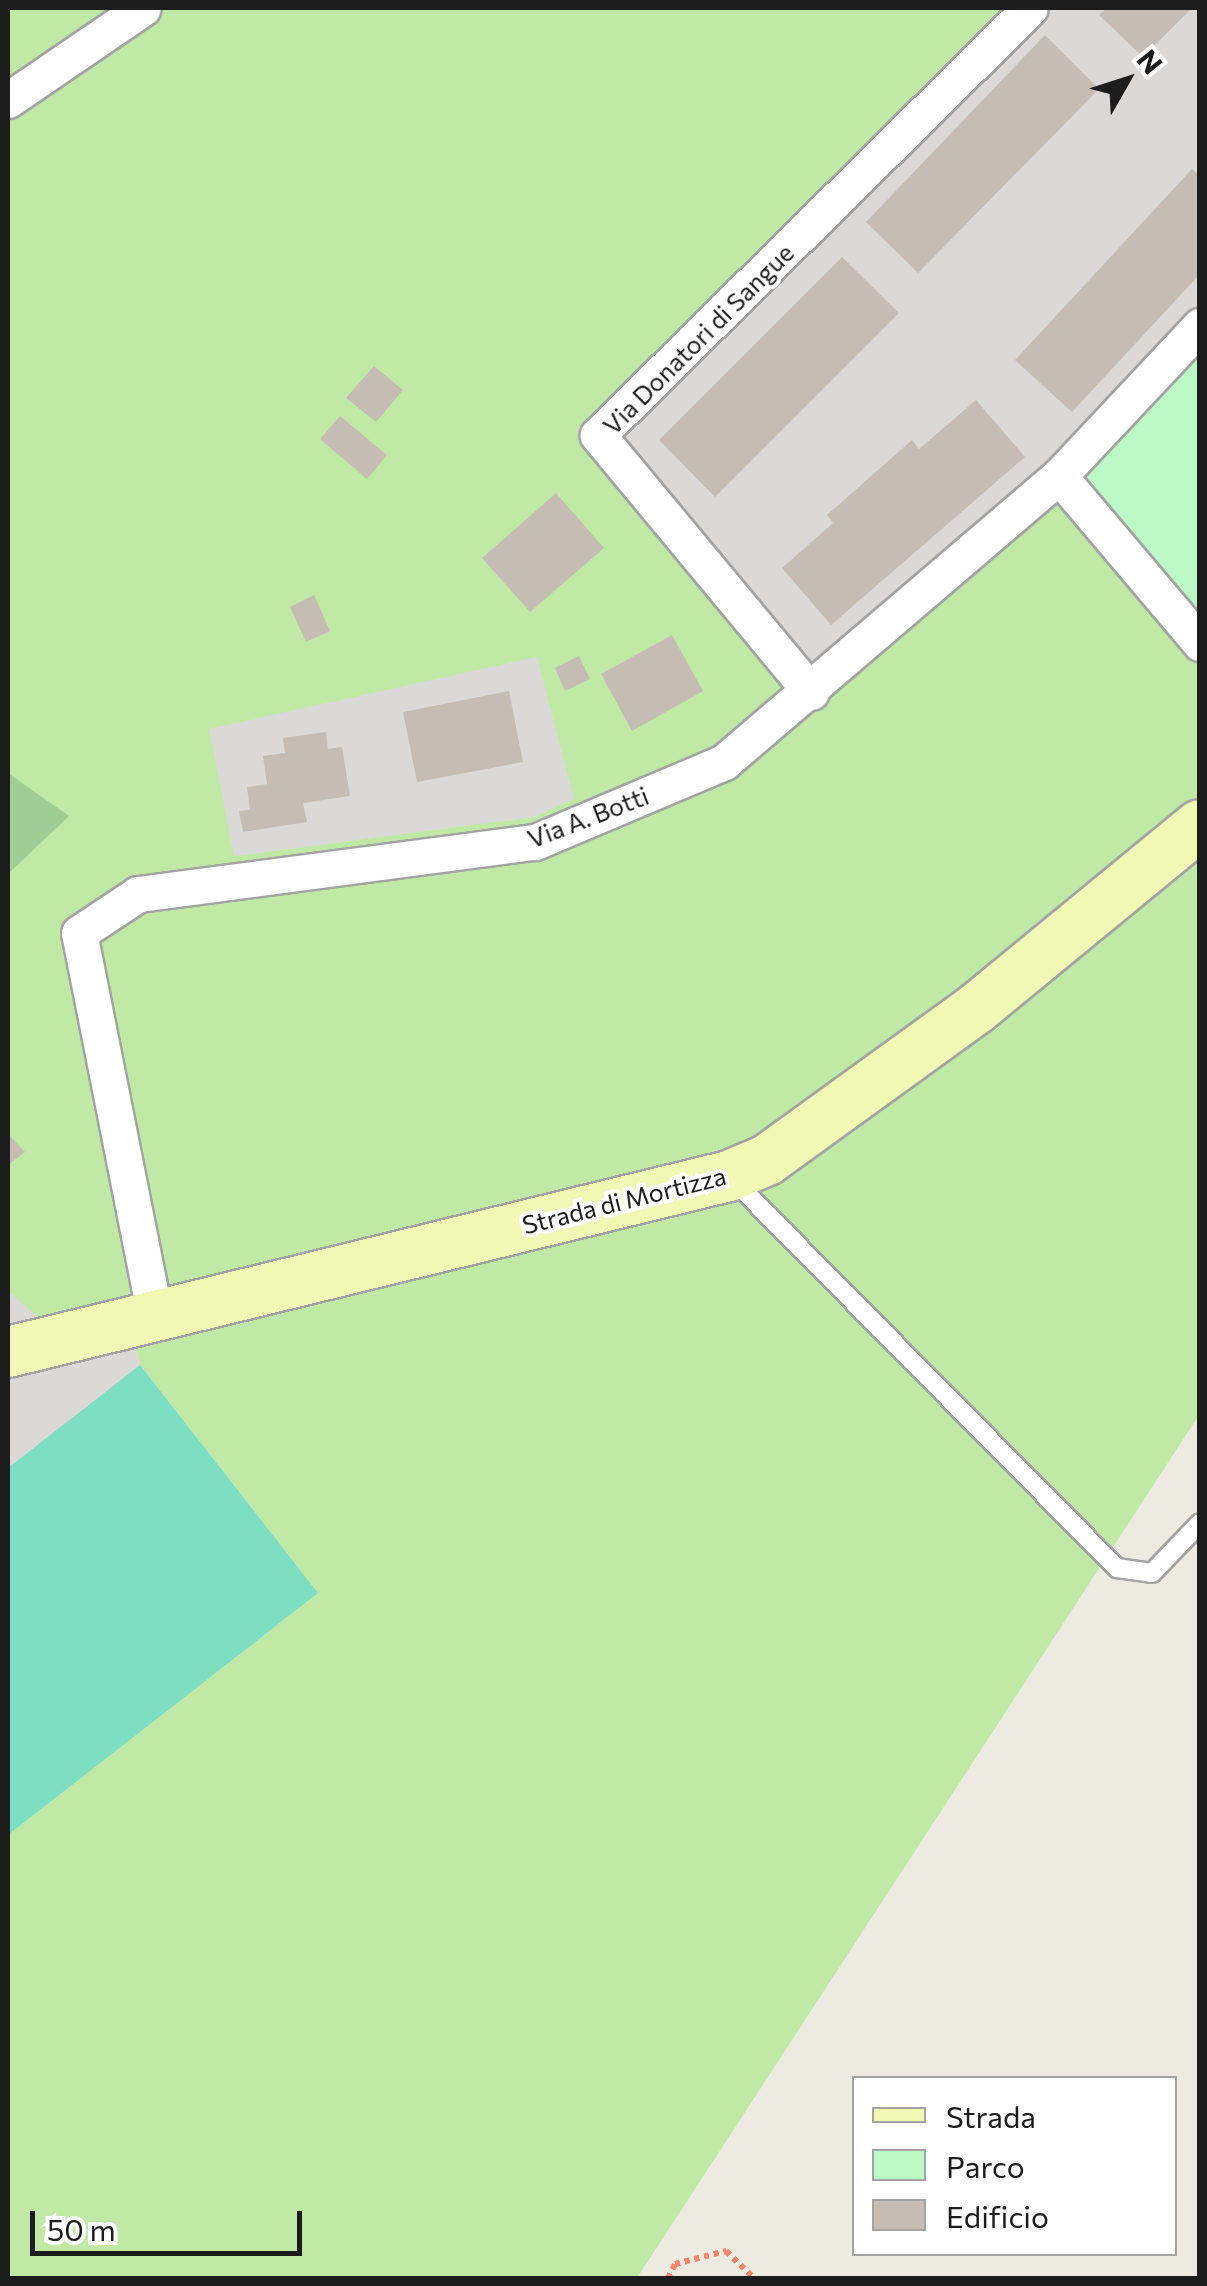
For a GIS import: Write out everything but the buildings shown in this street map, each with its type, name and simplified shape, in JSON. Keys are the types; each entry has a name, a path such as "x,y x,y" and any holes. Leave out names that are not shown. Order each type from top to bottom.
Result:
{"street":[{"path":"8,100 143,8"},
{"name":"Via Donatori di Sangue","path":"811,692 598,435 1030,8"},
{"name":"Via A. Botti","path":"154,1311 80,933 138,894 535,842 724,762 811,692 1059,476 1200,326"},
{"path":"1059,476 1200,643"},
{"name":"Strada di Mortizza","path":"8,1352 154,1311 729,1176 802,1138 977,1008 1200,825"}],"lane":[{"path":"729,1176 1117,1568 1152,1573 1200,1523"}],"path":[{"path":"668,2278 675,2264 726,2251 754,2278"}],"shaded area":[{"path":"1014,8 1199,8 1199,639 724,737 534,817 139,869 140,1365 318,1593 8,1835 8,695"}],"green space":[{"path":"8,8 1014,8 575,431 793,689 1065,483 1199,639 1199,1415 637,2278 8,2278 8,1835 318,1593 140,1365 130,1319 64,1340 8,1291","holes":["537,657 574,799 534,817 234,856 209,729"]},
{"path":"1199,335 1199,619 1065,483"},
{"path":"8,773 69,816 8,874"},
{"path":"140,1365 318,1593 8,1835 8,1468"}]}
